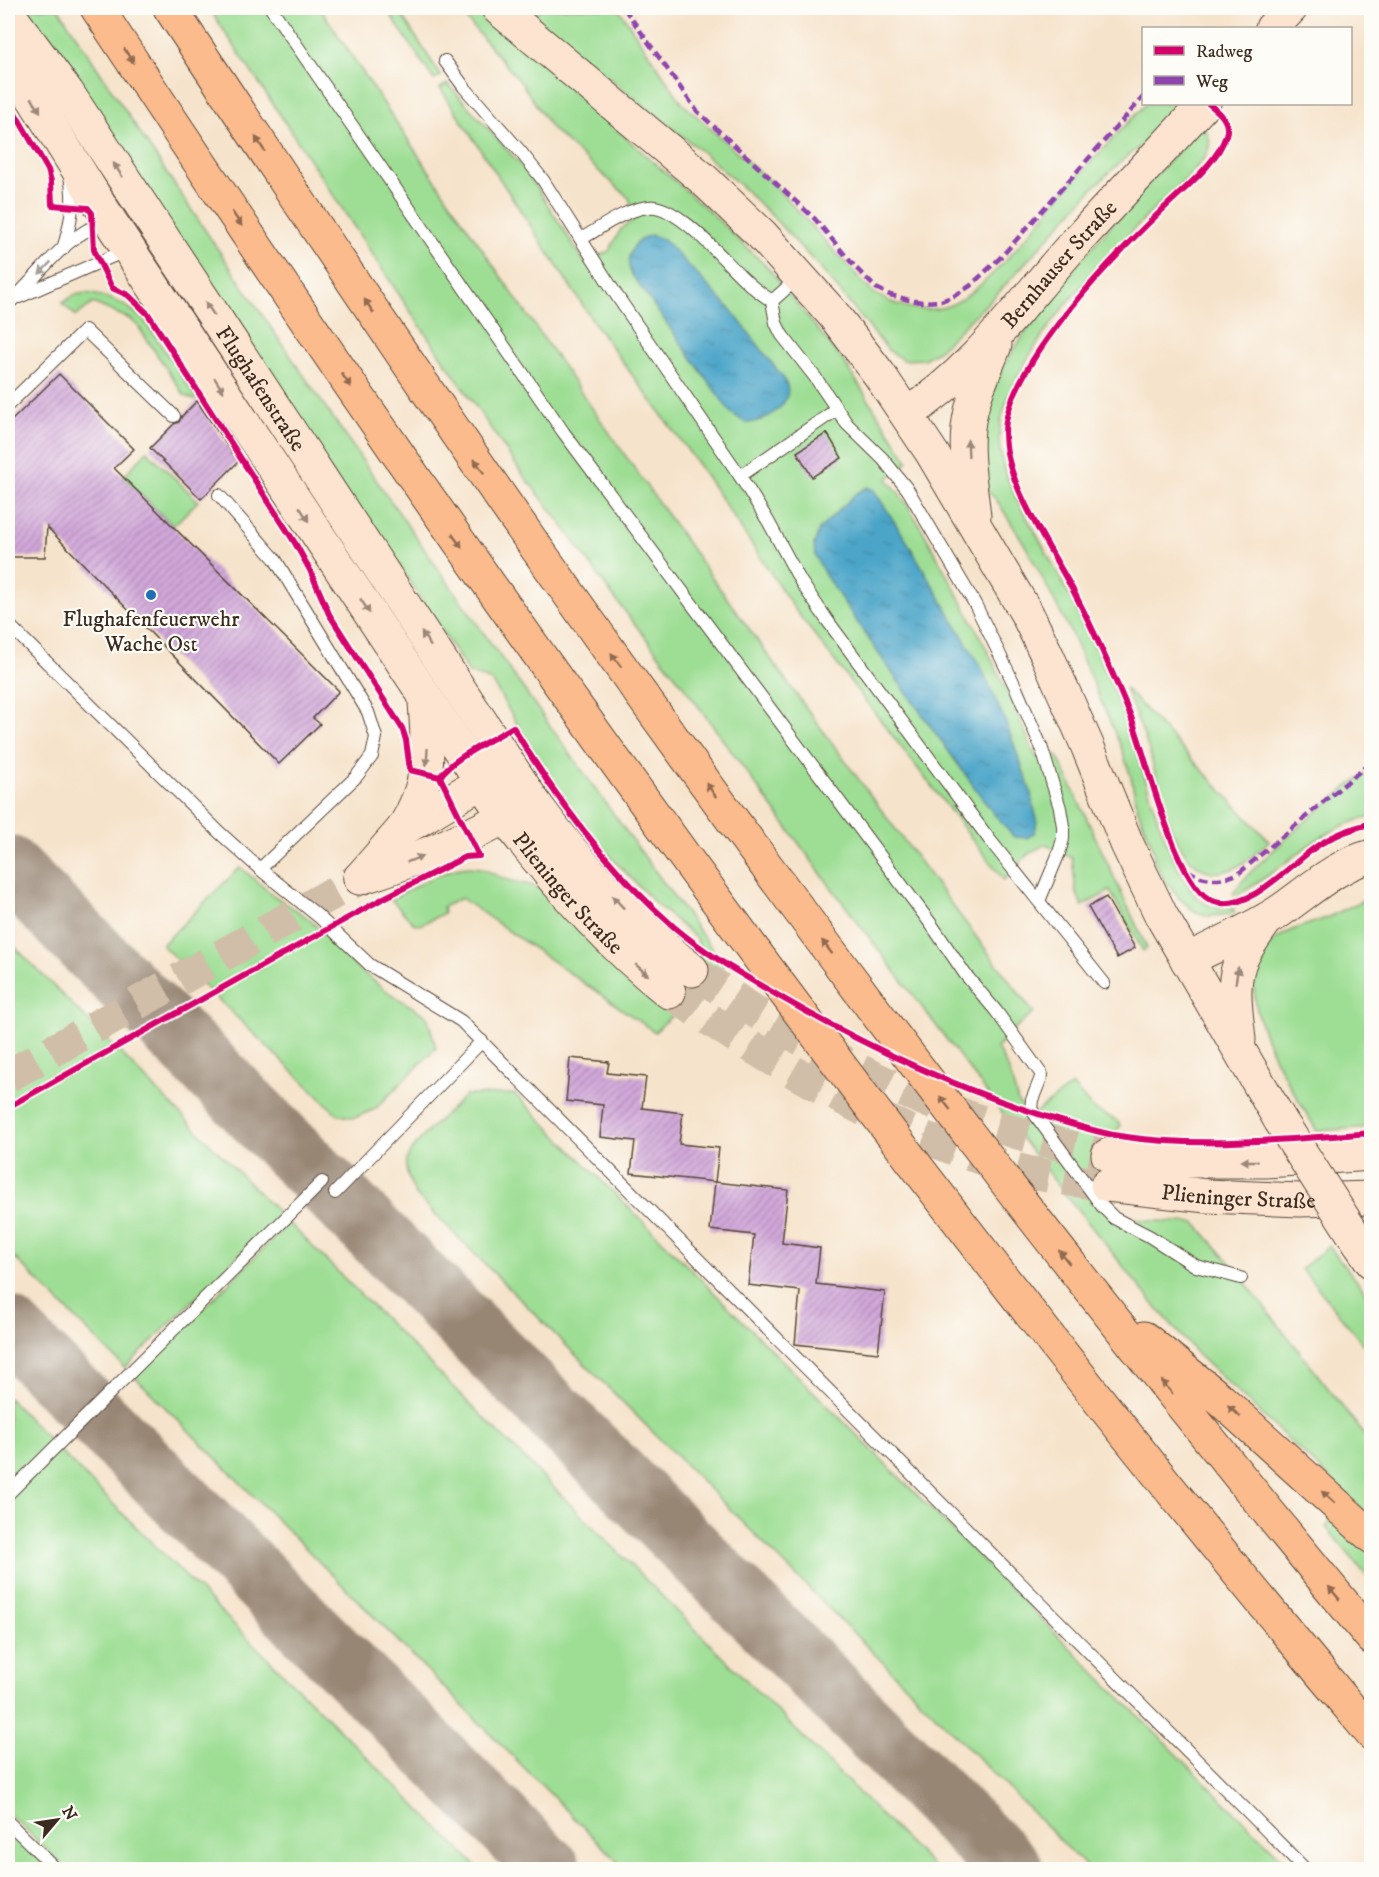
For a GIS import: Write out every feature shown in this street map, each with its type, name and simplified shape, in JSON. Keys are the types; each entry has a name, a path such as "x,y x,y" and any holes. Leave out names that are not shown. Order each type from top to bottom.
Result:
{"highway":[{"path":"97,8 300,314 414,479 700,879 870,1106 1093,1392 1371,1734"},
{"path":"170,8 420,381 604,642 907,1055 1100,1303 1371,1638"},
{"path":"1100,1303 1220,1399 1371,1537"}],"main road":[{"path":"498,8 702,178 762,234 864,353 907,414 1037,633 1087,745 1130,852 1161,915 1280,1120 1365,1252"},
{"path":"1273,27 1291,8"},
{"name":"Flughafenstraße","path":"8,13 67,92 134,229 425,699 481,782"},
{"name":"Flughafenstraße","path":"8,58 65,152 134,229 510,766"},
{"name":"Bernhauser Straße","path":"907,414 934,397 1002,328 1203,105"},
{"path":"976,527 968,428 975,396 1002,328"},
{"path":"403,829 419,801 425,781 428,750 425,699"},
{"path":"510,766 403,829 360,878 418,859 533,801"},
{"name":"Plieninger Straße","path":"510,766 533,801 584,865 622,907 692,970"},
{"name":"Plieninger Straße","path":"481,782 542,865 591,921 622,952 669,992"},
{"path":"1187,960 1267,919 1333,873 1371,856"},
{"path":"1241,1054 1234,998 1238,969 1242,958 1267,919"},
{"name":"Plieninger Straße","path":"1371,1155 1266,1161 1160,1161 1107,1170 1207,1196 1300,1200 1371,1198"}],"lane":[{"path":"271,8 564,433 932,924 965,974 996,1011 1042,1075 1032,1100 1031,1109 1102,1206 1118,1221 1149,1236 1196,1266 1241,1278"},
{"path":"445,61 464,87 536,171 617,296 740,476 821,612 989,839 1104,983"},
{"path":"63,249 74,207 73,189 65,152"},
{"path":"581,239 631,211 649,207 663,208 683,221 747,282 772,301 776,322 782,336 815,377 847,424 891,468 916,503 990,634 1041,746 1060,808 1063,832 1059,853 1039,901"},
{"path":"10,302 63,249 89,229 134,229"},
{"path":"10,302 134,229"},
{"path":"772,301 800,276"},
{"path":"8,405 85,330 174,416"},
{"path":"740,476 836,410"},
{"path":"219,495 275,559 368,712 376,737 372,756 356,777 260,869"},
{"path":"8,624 220,833 260,869 318,916 370,965 461,1021 482,1041 1306,1869"},
{"path":"334,1193 482,1041"},
{"path":"8,1494 322,1182"},
{"path":"8,1822 57,1869"}],"green space":[{"path":"18,8 58,8 301,372 552,729 724,965 655,1032 461,898 443,907 444,913 420,925 413,923 391,899 445,872 468,867 479,868 541,890 612,966 650,999 669,995 690,975 698,962 700,948 695,937 656,904 610,856 572,809 539,762 492,681 469,673 369,518 364,520"},
{"path":"209,8 320,8 492,264 668,516 849,766 1034,1013 1015,1028 997,1048 1009,1071 1018,1102 1030,1117 1072,1085 1093,1109 1116,1120 1121,1126 1110,1135 1104,1144 1097,1164 1098,1183 1104,1200 1117,1213 1125,1216 1144,1220 1195,1223 1227,1259 1371,1443 1371,1517 1198,1355 1151,1301 1041,1164 523,475 406,305"},
{"path":"386,8 419,8 403,17 441,76 434,80"},
{"path":"457,8 479,8 710,212 769,269 844,362 908,461 887,479 919,524 970,617 1005,686 1035,756 1057,755 1147,948 1143,951 1110,891 1082,906 1076,891 1072,858 1046,844 1029,853 1004,880 796,611 700,467 597,327 440,88 448,84 526,171 585,263 609,251 621,229 635,219 629,198 552,129 523,85"},
{"path":"543,8 618,8 682,103 775,186 871,291 897,304 916,309 945,307 961,300 977,288 1011,254 1068,187 1145,105 1179,105 1179,110 1158,133 1125,158 1095,186 998,293 938,351 924,359 903,360 888,350 821,269 742,187 701,151 530,16"},
{"path":"1204,129 1210,141 1201,162 1078,289 1039,341 1009,395 999,437 1000,452 1009,482 1075,608 1119,702 1170,851 1199,900 1215,908 1234,909 1234,914 1209,916 1194,911 1179,898 1164,879 1154,860 1154,851 1138,810 1131,777 1121,747 1070,631 1025,545 996,499 986,488 978,428 1005,363 1042,308 1083,257 1197,130"},
{"path":"86,293 117,302 131,309 144,320 197,399 194,400 184,395 138,326 130,319 93,303 76,316 62,303 75,295"},
{"path":"147,451 198,501 173,526 123,477"},
{"path":"1125,688 1269,841 1242,864 1232,869 1213,872 1197,866 1185,852 1166,814 1148,748"},
{"path":"1371,771 1371,817 1334,830 1254,885 1237,895 1233,894 1256,867 1298,828 1342,791"},
{"path":"240,867 273,895 308,918 358,969 391,994 427,1016 436,1048 375,1109 354,1118 337,1114 162,945"},
{"path":"1371,897 1371,1127 1317,1131 1265,1036 1257,1009 1254,983 1260,960 1275,940"},
{"path":"8,940 280,1214 125,1368 8,1251"},
{"path":"515,1094 1292,1869 1089,1869 415,1194 407,1174 406,1162 408,1155 432,1127 466,1095"},
{"path":"289,1223 935,1869 625,1869 135,1377"},
{"path":"1329,1246 1371,1299 1371,1354 1301,1269"},
{"path":"8,1398 54,1444 8,1490"},
{"path":"59,1450 479,1869 66,1869 15,1819 8,1815 8,1499"},
{"path":"1334,1516 1371,1551 1371,1581 1326,1527"},
{"path":"8,1829 49,1869 8,1869"}],"water":[{"path":"651,235 664,240 732,311 785,380 788,388 787,396 778,410 762,419 746,423 731,413 629,269 631,251 639,241"},
{"path":"867,487 874,490 908,543 983,671 1008,728 1030,789 1037,821 1035,832 1027,838 1014,837 993,813 890,670 825,575 815,555 814,544 819,530 855,494"}],"building":[{"path":"59,374 134,449 114,468 339,691 313,718 320,724 279,764 47,527 45,557 11,557 8,512 8,424"},
{"path":"197,401 238,462 201,499 150,448 174,424 179,422"},
{"path":"827,433 842,458 812,477 797,452"},
{"path":"1106,897 1135,948 1117,958 1088,907"},
{"path":"570,1058 609,1062 607,1073 646,1077 642,1108 683,1113 679,1144 719,1148 715,1182 631,1173 635,1141 600,1137 603,1105 566,1101"},
{"path":"715,1182 788,1190 782,1243 820,1248 816,1284 885,1292 878,1353 795,1344 800,1291 748,1285 754,1235 710,1230"}],"taxiway":[{"path":"8,867 1012,1870"},
{"path":"8,1328 550,1870"}],"tunnel":[{"path":"8,1076 360,878"},
{"path":"692,970 790,1033 890,1085 995,1126 1108,1155"},
{"path":"669,992 788,1069 916,1134 1004,1166 1107,1185"}],"marked path":[{"path":"624,8 697,111 815,219 876,288 909,300 941,301 970,286 1001,257 1142,98"},
{"path":"1188,870 1200,877 1213,879 1226,878 1239,873 1372,761"}],"cycle path":[{"path":"8,101 48,170 52,205 88,208 92,213 94,250 112,288 128,295 148,314 295,543 310,570 329,614 402,728 410,770 440,777"},
{"path":"1210,105 1223,117 1227,125 1226,135 1215,156 1094,281 1048,338 1029,367 1014,395 1006,421 1006,442 1010,465 1018,489 1078,600 1105,656 1136,731 1163,818 1187,873 1201,892 1215,902 1229,903 1243,900 1270,884 1320,844 1332,837 1372,823"},
{"path":"440,777 463,756 513,727 566,808 606,858 674,927 727,965 814,1016 905,1062 967,1089 1086,1129 1150,1140 1245,1142 1372,1133"},
{"path":"8,1107 382,899 465,857 479,856 440,777"}],"place":[{"name":"Flughafenfeuerwehr Wache Ost","path":"151,595"}]}
